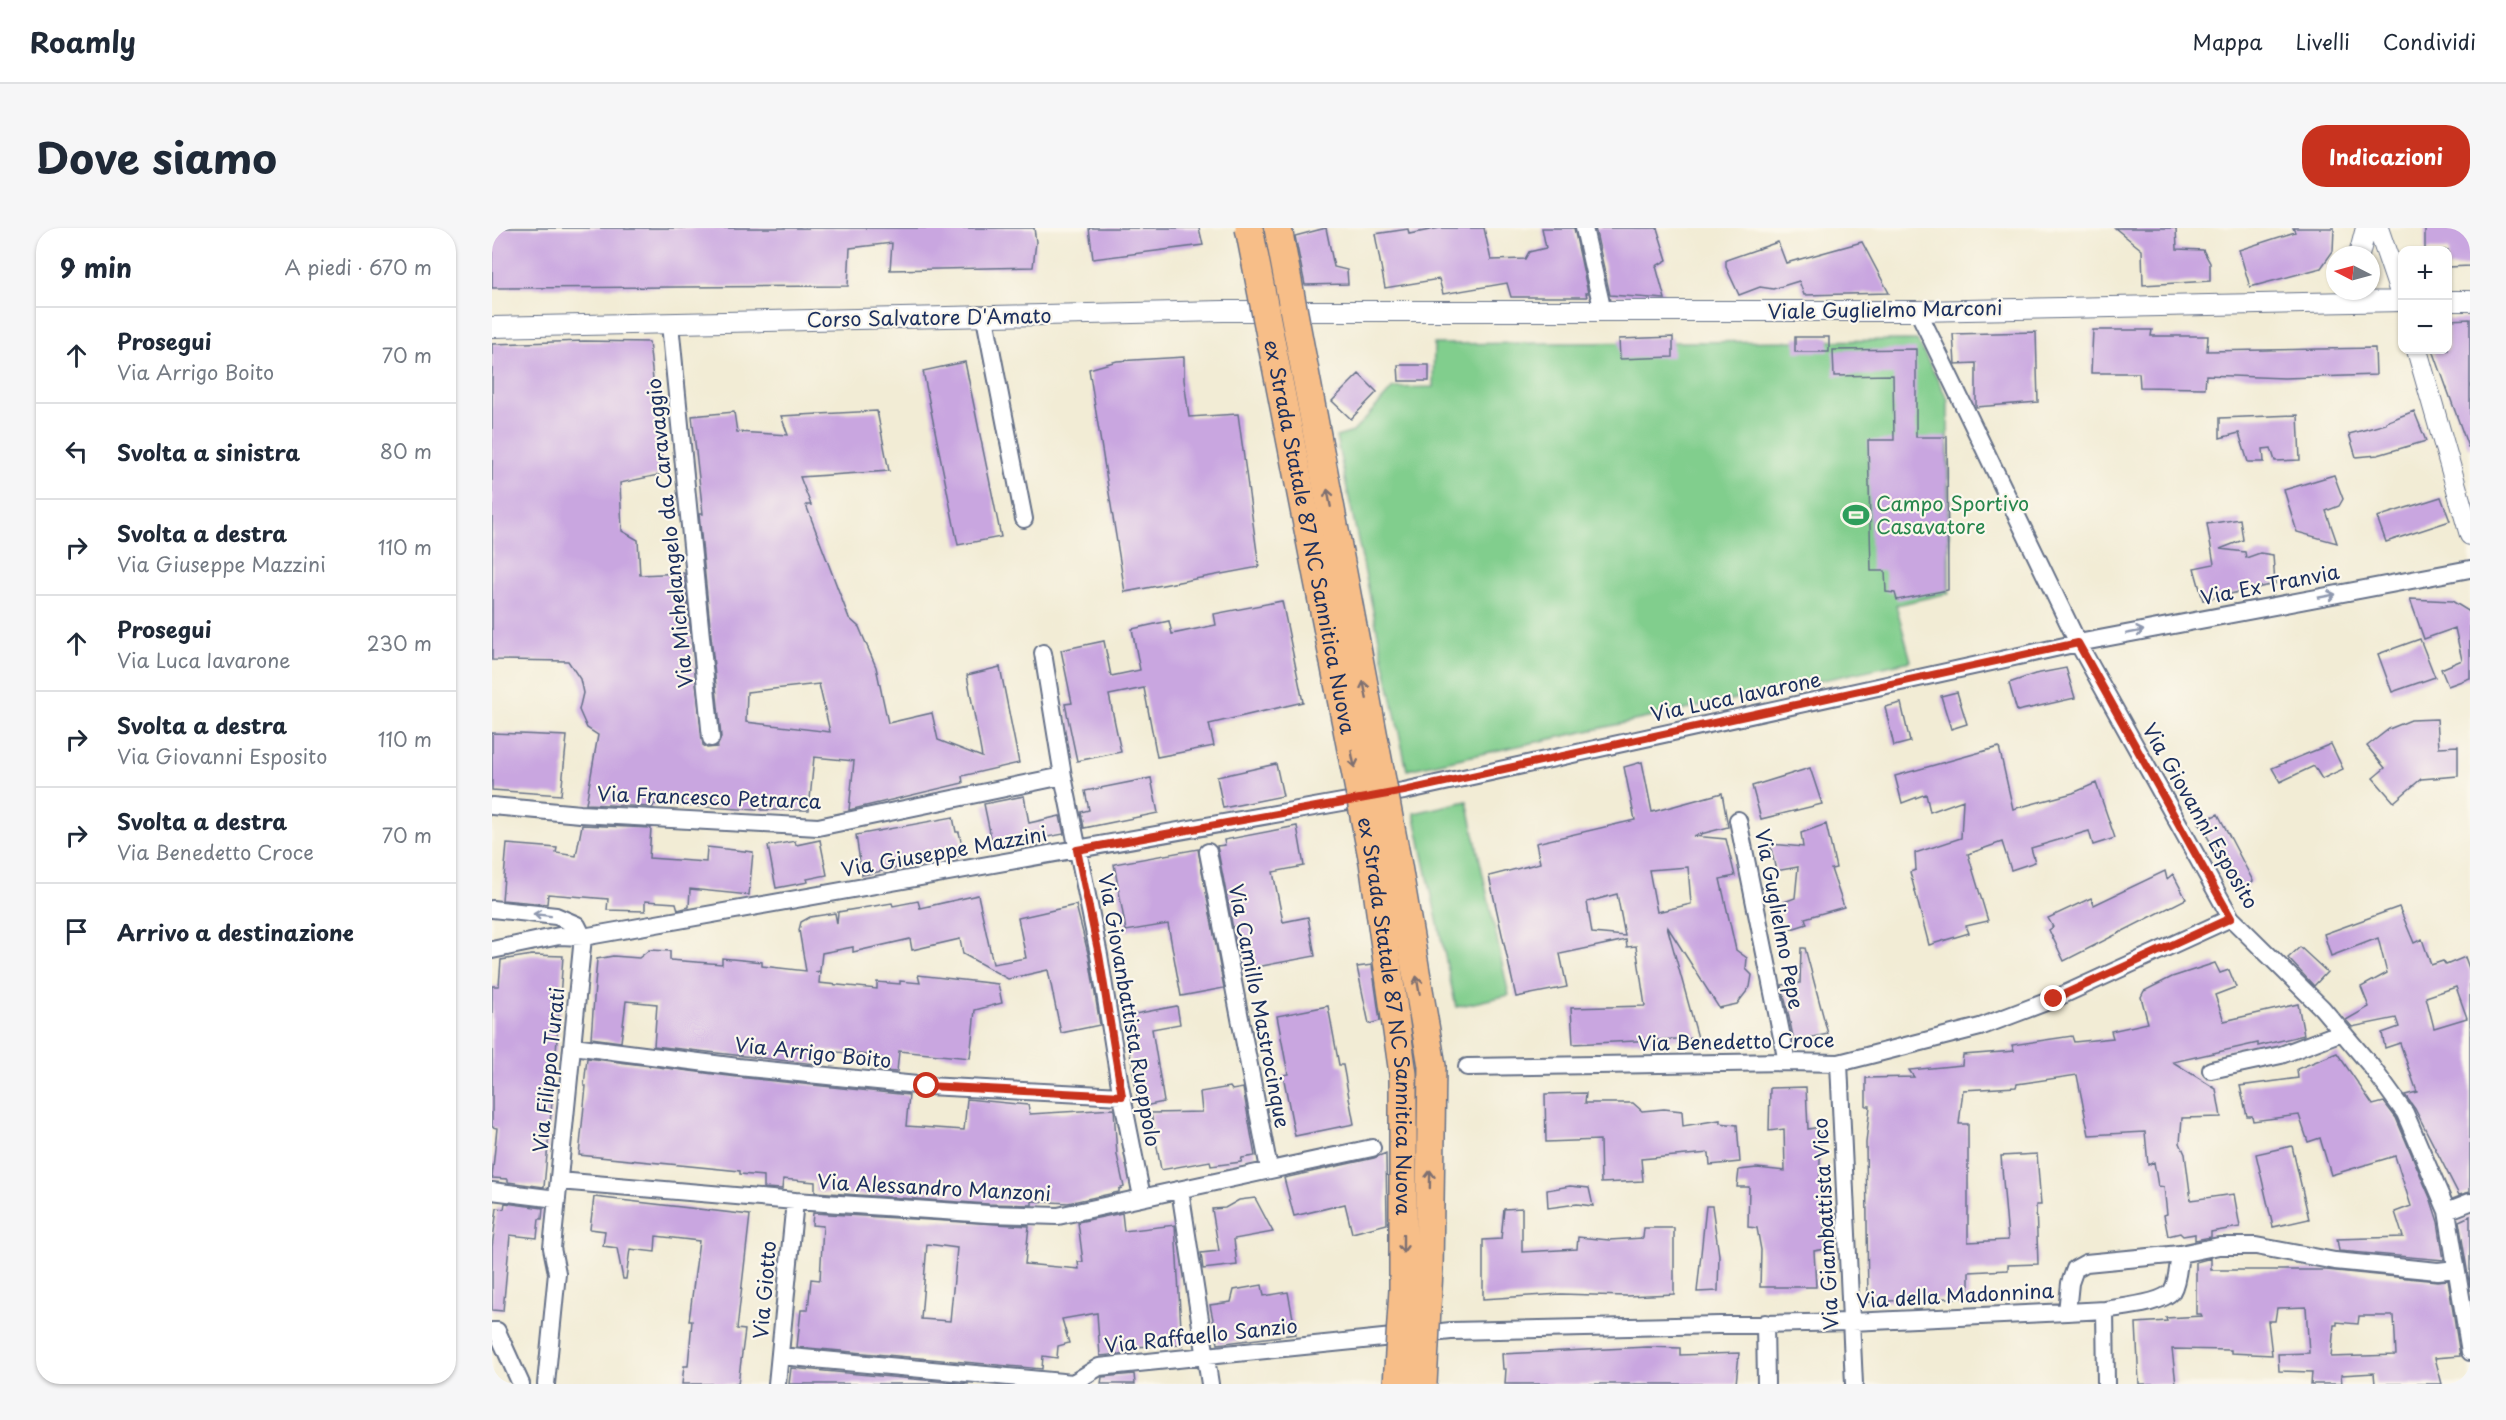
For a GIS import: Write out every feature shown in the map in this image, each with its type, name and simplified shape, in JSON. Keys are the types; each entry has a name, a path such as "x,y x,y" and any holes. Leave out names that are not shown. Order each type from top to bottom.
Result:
{"highway":[{"name":"ex Strada Statale 87 NC Sannitica Nuova","path":"1249,228 1373,862 1403,1074 1403,1290 1397,1384"},
{"name":"ex Strada Statale 87 NC Sannitica Nuova","path":"1278,228 1395,849 1432,1066 1429,1269 1423,1384"}],"street":[{"path":"1584,228 1603,312"},
{"path":"2361,246 2366,228"},
{"path":"2378,228 2398,285"},
{"path":"2317,303 2326,297"},
{"name":"Viale Guglielmo Marconi","path":"1366,312 1918,311 2398,299"},
{"path":"2452,302 2470,301"},
{"name":"Corso Salvatore D'Amato","path":"492,327 1223,311 1366,312"},
{"name":"Via Giovanni Esposito","path":"1918,311 2078,643 2231,918 2342,1032 2371,1066 2405,1113 2447,1211 2470,1352"},
{"path":"985,318 1024,519"},
{"name":"Via Michelangelo da Caravaggio","path":"670,324 711,738"},
{"path":"2418,354 2470,535"},
{"name":"Via Ex Tranvia","path":"2078,643 2470,569"},
{"name":"Via Luca Iavarone","path":"1404,791 2078,643"},
{"name":"Via Giovanbattista Ruoppolo","path":"1043,653 1063,776 1099,955 1122,1096 1142,1197"},
{"name":"Via Francesco Petrarca","path":"492,806 592,814 818,826 1063,776"},
{"name":"Via Giuseppe Mazzini","path":"492,950 559,936 584,937 1404,791"},
{"name":"Via Guglielmo Pepe","path":"1738,820 1787,1062"},
{"name":"Via Camillo Mastrocinque","path":"1208,852 1269,1169"},
{"path":"492,909 556,916 577,925 584,937"},
{"name":"Via Benedetto Croce","path":"1467,1067 1839,1063 1980,1027 2054,999 2231,918"},
{"name":"Via Filippo Turati","path":"546,1384 557,1273 552,1248 584,937"},
{"path":"2211,1070 2281,1055 2342,1032"},
{"name":"Via Arrigo Boito","path":"573,1046 738,1067 927,1086 1122,1096"},
{"name":"Via Giambattista Vico","path":"1839,1063 1854,1384"},
{"name":"Via Alessandro Manzoni","path":"559,1181 795,1201 988,1214 1058,1216 1372,1148"},
{"path":"1180,1190 1210,1384"},
{"path":"492,1191 557,1202"},
{"name":"Via Giotto","path":"777,1384 795,1201"},
{"path":"2447,1211 2470,1202"},
{"name":"Via della Madonnina","path":"1451,1331 1851,1322 2067,1312 2070,1283 2075,1269 2086,1263 2180,1254 2219,1246 2256,1246 2335,1261 2438,1271 2456,1269"},
{"path":"2067,1312 2104,1310 2162,1299 2171,1292 2176,1281 2180,1254"},
{"path":"2104,1310 2106,1384"},
{"path":"1765,1323 1766,1384"},
{"path":"492,1331 496,1332 521,1384"},
{"name":"Via Raffaello Sanzio","path":"780,1356 1073,1383 1099,1366 1451,1331"}],"green space":[{"name":"Campo Sportivo Casavatore","path":"1917,340 1948,400 1949,593 1896,605 1911,661 1407,770 1336,437 1353,432 1393,388 1433,387 1434,344"},
{"path":"1467,801 1509,995 1456,1007 1414,813"}],"building":[{"path":"492,228 1034,228 1036,242 1033,267 890,270 892,243 850,248 848,286 492,288"},
{"path":"1089,228 1199,228 1203,245 1093,259"},
{"path":"1326,228 1334,267 1347,270 1348,284 1305,285 1295,236"},
{"path":"1440,228 1484,228 1491,260 1525,259 1529,252 1546,248 1542,228 1574,228 1587,297 1511,297 1507,283 1443,294 1439,279 1385,288 1375,234 1408,229 1409,234"},
{"path":"1595,228 1657,228 1667,260 1656,266 1665,299 1610,295"},
{"path":"2115,228 2176,228 2177,249 2203,250 2210,263 2210,281 2143,285 2142,250"},
{"path":"2293,228 2334,228 2333,246 2326,246 2326,261 2321,268 2250,287 2239,250 2295,232"},
{"path":"2425,228 2470,228 2470,266 2452,267 2452,246 2425,246"},
{"path":"1778,242 1786,263 1862,242 1889,293 1804,295 1799,281 1773,289 1760,287 1739,295 1726,267 1726,260"},
{"path":"2470,319 2470,447 2468,447 2434,354 2452,354 2452,320"},
{"path":"2093,330 2152,330 2151,336 2208,336 2207,351 2375,348 2376,375 2284,378 2206,375 2205,388 2140,387 2139,373 2091,373"},
{"path":"2036,332 2038,402 1976,407 1976,363 1955,364 1953,334"},
{"path":"1673,337 1673,357 1620,359 1619,339"},
{"path":"1795,337 1829,337 1829,352 1795,352"},
{"path":"584,341 649,342 663,474 620,483 622,531 638,540 640,575 684,573 703,745 707,748 717,747 721,737 699,514 703,514 692,416 734,412 737,432 788,435 781,416 877,411 889,471 800,477 811,505 806,505 849,618 859,627 876,667 888,723 932,713 938,740 982,757 967,675 1000,667 1019,763 962,776 963,783 849,810 854,761 814,757 809,810 761,810 759,797 757,810 654,804 653,807 586,804 598,735 587,728 579,710 583,693 580,679 568,661 492,660 492,344","holes":["819,684 830,732 746,722 747,692"]},
{"path":"1916,349 1916,437 1947,437 1948,590 1897,600 1895,593 1886,592 1885,571 1871,571 1868,440 1894,440 1893,375 1834,376 1833,350"},
{"path":"1184,357 1184,380 1189,417 1238,414 1259,567 1125,592 1089,369 1117,361"},
{"path":"965,362 1001,537 958,545 923,371"},
{"path":"1398,365 1429,365 1429,381 1399,381"},
{"path":"1359,374 1377,392 1351,419 1332,401"},
{"path":"2414,411 2426,441 2378,455 2356,457 2349,434 2386,424 2386,422"},
{"path":"2298,415 2300,460 2275,461 2271,448 2263,449 2264,462 2248,462 2239,433 2220,438 2220,418"},
{"path":"2334,475 2343,499 2339,506 2326,511 2337,543 2297,532 2284,490"},
{"path":"2441,497 2450,521 2386,542 2377,517"},
{"path":"2240,519 2243,540 2220,549 2245,552 2246,558 2260,553 2273,555 2275,584 2203,600 2194,568 2214,564 2207,524"},
{"path":"2410,599 2452,601 2470,612 2470,678 2448,686 2441,669 2462,660 2455,628 2424,639"},
{"path":"1282,601 1303,702 1209,724 1214,746 1157,757 1144,688 1109,695 1121,752 1077,761 1065,704 1072,703 1061,650 1104,641 1111,676 1140,670 1132,629 1169,621 1172,634 1216,625 1214,614"},
{"path":"2420,639 2435,677 2392,692 2378,654"},
{"path":"2066,668 2075,698 2017,711 2009,683 2035,674"},
{"path":"1957,692 1967,724 1951,729 1941,696"},
{"path":"1901,703 1910,742 1894,746 1885,707"},
{"path":"2437,719 2439,747 2458,746 2458,776 2421,779 2394,802 2373,778 2385,768 2367,746 2389,729 2411,720"},
{"path":"492,733 567,736 561,795 492,790"},
{"path":"2331,744 2343,769 2322,779 2314,766 2280,782 2272,768"},
{"path":"1999,747 2013,809 2073,793 2096,783 2115,838 2093,845 2089,831 2031,848 2035,862 2011,870 2002,842 1968,854 1988,921 1966,926 1969,933 1929,945 1910,872 1916,870 1915,853 1961,838 1963,800 1930,812 1926,794 1902,803 1895,776"},
{"path":"1642,762 1652,812 1722,793 1728,827 1693,836 1726,839 1735,876 1720,879 1736,950 1747,958 1746,969 1752,975 1750,987 1737,1004 1719,1008 1667,926 1698,1038 1573,1044 1571,1008 1645,1006 1636,946 1627,947 1626,940 1560,954 1567,987 1516,997 1489,876 1540,863 1536,843 1635,820 1624,767","holes":["1688,867 1691,904 1657,912 1649,870","1617,894 1625,936 1592,933 1587,902"]},
{"path":"1276,764 1283,796 1223,808 1217,777"},
{"path":"1810,768 1822,804 1761,819 1752,786"},
{"path":"1151,778 1158,813 1084,828 1081,812 1089,810 1085,791"},
{"path":"1024,796 1029,823 1060,816 1064,834 993,847 984,804"},
{"path":"2218,814 2253,881 2240,891 2199,823"},
{"path":"953,817 964,855 862,875 856,835"},
{"path":"1826,824 1836,868 1831,869 1844,907 1805,918 1807,924 1788,930 1779,904 1795,898 1798,867 1776,871 1770,844 1803,847 1801,833"},
{"path":"582,825 651,828 649,858 706,862 707,847 753,852 749,895 690,889 689,907 678,910 676,903 645,901 645,911 607,910 608,899 548,894 547,904 502,900 507,844 557,848 556,853 576,856"},
{"path":"1297,826 1304,866 1273,872 1283,922 1308,917 1315,956 1241,970 1217,846 1225,845 1224,840"},
{"path":"820,840 827,875 807,879 808,882 776,888 768,846 795,841 796,845"},
{"path":"1198,849 1224,988 1181,996 1168,924 1126,931 1114,864"},
{"path":"2165,871 2167,879 2173,874 2186,899 2064,961 2049,930 2053,927 2048,918 2091,898 2094,905"},
{"path":"978,895 993,964 1026,958 1018,918 1076,905 1089,957 1100,1025 1061,1033 1048,970 1008,979 963,954 960,939 912,950 910,939 853,952 853,947 822,953 820,971 815,972 820,972 819,983 877,989 877,982 920,983 918,975 998,984 1002,1003 975,1010 970,1058 899,1051 897,1072 881,1071 882,1058 869,1055 816,1050 815,1064 654,1046 657,1004 626,1001 621,1042 591,1038 597,959 613,956 639,958 649,950 670,951 670,960 722,964 722,958 762,962 762,966 806,971 799,930 801,922 810,917 835,913 837,924 838,912 918,901 920,908"},
{"path":"2399,907 2414,943 2422,939 2431,965 2443,961 2446,965 2465,957 2470,971 2470,1192 2459,1195 2415,1109 2405,1095 2417,1092 2400,1043 2385,1048 2382,1033 2399,1027 2396,1018 2352,1027 2346,1020 2369,1007 2361,987 2387,973 2378,938 2331,956 2324,934","holes":["2456,987 2467,1018 2434,1028 2426,997"]},
{"path":"2300,947 2327,972 2314,986 2288,958"},
{"path":"1801,948 1805,948 1828,1034 1794,1041 1782,985 1800,983"},
{"path":"532,955 563,956 556,1053 549,1052 546,1090 553,1091 544,1187 492,1178 497,1128 492,1127 492,986 499,986 501,960"},
{"path":"2215,963 2220,973 2229,970 2236,987 2215,995 2224,1021 2298,1004 2304,1035 2173,1062 2216,1089 2221,1117 2182,1118 2180,1143 2185,1154 2191,1200 2234,1194 2240,1227 2211,1232 2211,1237 2195,1240 2195,1234 2183,1236 2180,1233 2168,1236 2164,1215 2167,1214 2164,1187 2158,1186 2154,1162 2148,1165 2145,1132 2089,1135 2077,1075 2017,1084 2016,1087 1963,1090 1959,1124 1968,1124 1968,1242 2008,1240 2001,1156 2037,1154 2041,1205 2036,1205 2038,1264 2008,1265 2008,1270 1969,1272 1969,1297 1868,1302 1866,1143 1870,1106 1866,1106 1866,1078 1914,1077 1909,1070 1962,1065 1963,1055 2014,1051 2012,1045 2072,1036 2074,1042 2113,1038 2111,1031 2148,1023 2141,997 2144,991 2172,977"},
{"path":"1372,965 1380,1021 1369,1024 1357,967"},
{"path":"1177,1006 1180,1024 1152,1029 1164,1102 1139,1107 1124,1016"},
{"path":"1328,1006 1339,1065 1343,1065 1354,1124 1295,1136 1283,1075 1288,1074 1277,1016"},
{"path":"2337,1053 2373,1105 2384,1102 2396,1118 2431,1200 2438,1222 2444,1260 2339,1251 2337,1239 2403,1237 2395,1212 2411,1206 2395,1156 2331,1175 2320,1138 2308,1142 2299,1115 2253,1121 2252,1116 2247,1116 2240,1086 2298,1078 2297,1069"},
{"path":"587,1058 909,1095 906,1126 964,1130 967,1099 1028,1105 1030,1114 1114,1109 1117,1155 1124,1187 1119,1189 1119,1192 1068,1203 1032,1201 1032,1205 988,1204 815,1192 815,1182 783,1179 782,1189 764,1188 764,1176 740,1174 740,1171 579,1155"},
{"path":"1230,1087 1232,1090 1243,1088 1255,1156 1242,1158 1241,1162 1211,1166 1210,1161 1161,1170 1151,1113 1202,1112 1200,1092"},
{"path":"1806,1087 1808,1129 1820,1127 1820,1183 1826,1249 1814,1251 1816,1287 1760,1287 1761,1250 1757,1228 1748,1227 1749,1187 1737,1187 1739,1170 1757,1168 1785,1171 1784,1129 1769,1131 1770,1088"},
{"path":"1586,1093 1585,1103 1633,1103 1642,1111 1664,1109 1682,1111 1683,1126 1720,1120 1720,1123 1737,1125 1740,1162 1710,1165 1709,1153 1641,1159 1643,1181 1601,1183 1600,1140 1546,1142 1545,1094"},
{"path":"2292,1146 2309,1219 2273,1227 2256,1154"},
{"path":"1386,1153 1387,1224 1352,1233 1345,1204 1294,1216 1284,1178 1374,1158"},
{"path":"1570,1186 1589,1188 1593,1206 1577,1204 1548,1208 1547,1190"},
{"path":"594,1197 750,1215 737,1329 745,1330 738,1384 682,1384 684,1366 688,1366 692,1321 689,1321 699,1241 656,1236 655,1252 630,1249 626,1279 623,1279 617,1248 603,1246 605,1231 590,1229"},
{"path":"1255,1198 1273,1232 1234,1239 1237,1265 1203,1269 1201,1253 1219,1251 1212,1209 1225,1208 1239,1200"},
{"path":"505,1203 543,1208 537,1238 510,1235 503,1311 492,1310 492,1247 497,1208 504,1209"},
{"path":"1706,1206 1712,1206 1719,1255 1718,1291 1697,1292"},
{"path":"1522,1208 1522,1252 1577,1249 1578,1237 1609,1240 1643,1238 1644,1228 1674,1228 1674,1294 1626,1296 1561,1294 1483,1299 1483,1240 1501,1239 1504,1209"},
{"path":"813,1213 1029,1226 1025,1264 1079,1269 1078,1262 1083,1262 1078,1222 1122,1213 1124,1231 1175,1225 1182,1345 1130,1347 1131,1353 1100,1356 1097,1313 1062,1319 1069,1343 1058,1346 1057,1358 1043,1356 1042,1369 797,1347 801,1310 808,1310 811,1279 820,1280 823,1226 812,1225","holes":["927,1244 957,1248 950,1321 921,1319"]},
{"path":"2470,1216 2470,1287 2459,1221"},
{"path":"2211,1258 2211,1270 2326,1270 2437,1281 2448,1280 2460,1356 2435,1358 2442,1384 2375,1384 2374,1373 2341,1375 2342,1384 2311,1384 2312,1372 2279,1371 2278,1354 2309,1353 2306,1307 2277,1308 2275,1321 2268,1321 2272,1355 2231,1353 2231,1350 2172,1349 2176,1384 2139,1384 2136,1323 2167,1321 2166,1318 2202,1316 2196,1314 2196,1262","holes":["2359,1316 2394,1316 2396,1355 2331,1357 2334,1325 2337,1325 2337,1322 2358,1324"]},
{"path":"1262,1285 1264,1296 1288,1292 1296,1334 1218,1344 1210,1305 1231,1302 1234,1290"},
{"path":"1648,1347 1680,1348 1680,1355 1739,1353 1736,1384 1505,1384 1506,1369 1503,1369 1502,1354"},
{"path":"791,1368 969,1384 789,1384"},
{"path":"1134,1374 1135,1384 1101,1384 1102,1377"}],"place":[{"name":"Campo Sportivo Casavatore","path":"1856,515"}],"route":[{"path":"927,1086 1122,1096 1099,955 1077,850 1404,791 2078,643 2231,918 2054,999"}]}
